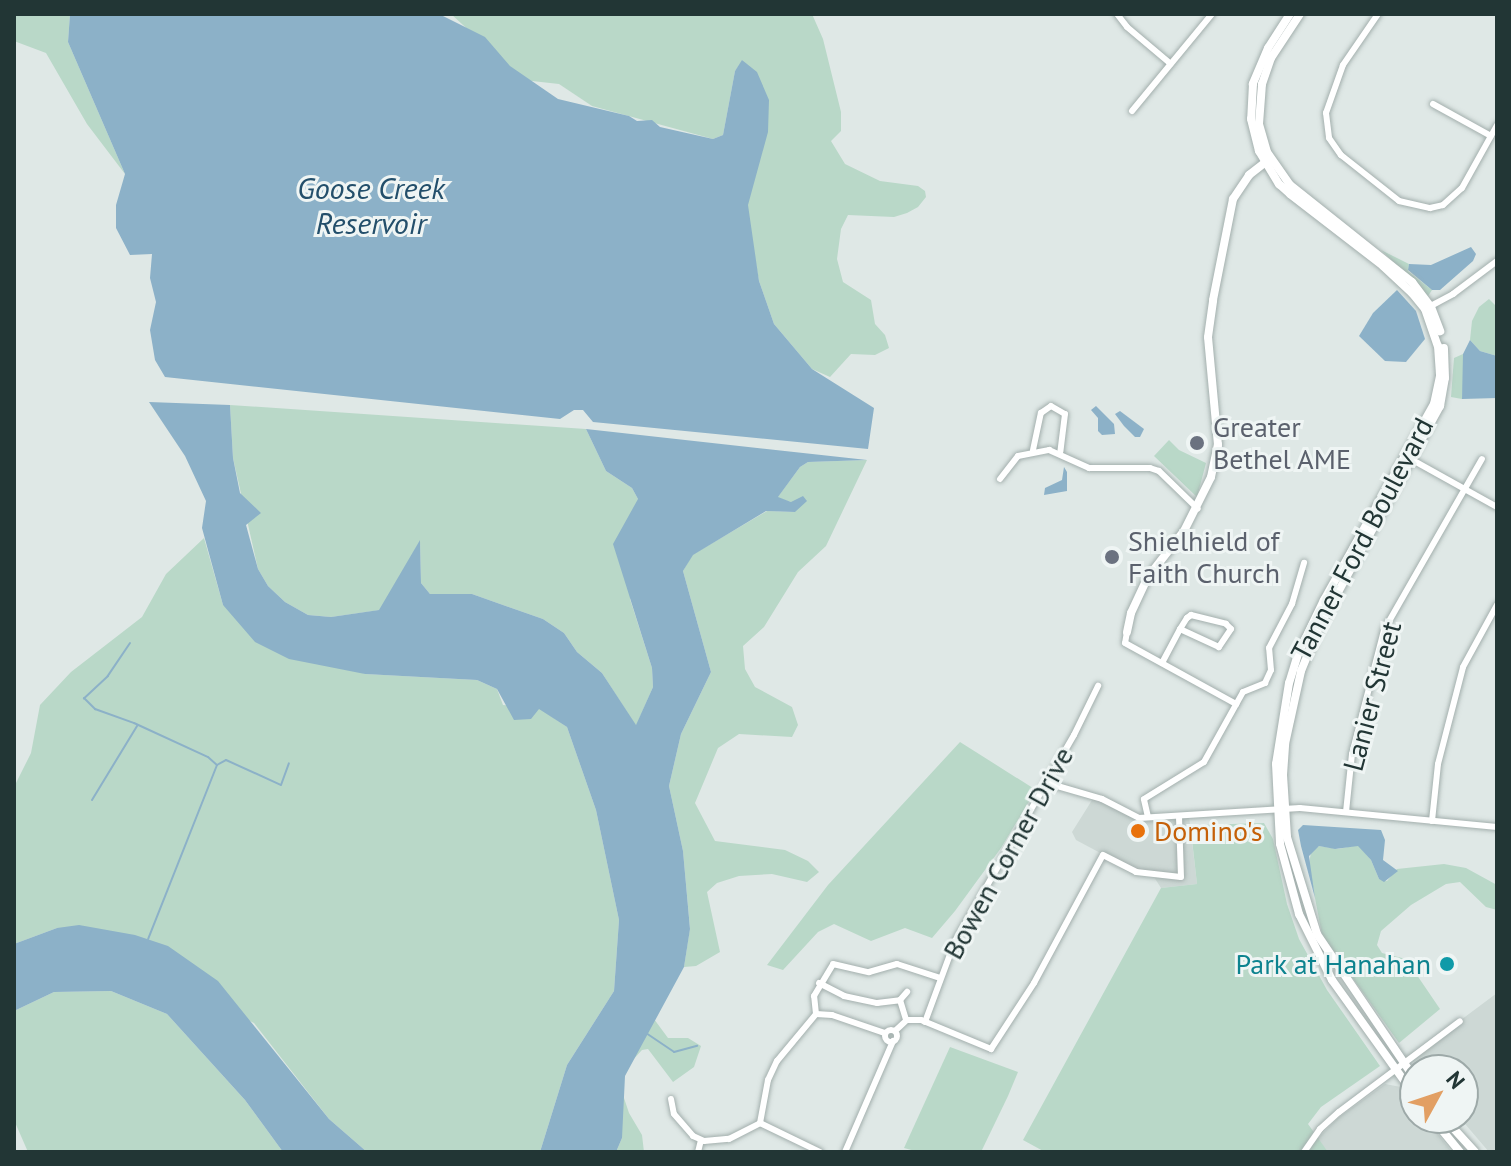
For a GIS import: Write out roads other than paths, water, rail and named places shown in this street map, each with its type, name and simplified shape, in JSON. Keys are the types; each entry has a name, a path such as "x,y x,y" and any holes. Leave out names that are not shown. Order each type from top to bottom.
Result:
{"street":[{"path":"1117,14 1127,27 1171,64"},
{"path":"1132,111 1212,14"},
{"path":"1268,161 1251,119 1253,84 1268,48 1290,14"},
{"path":"1268,161 1259,124 1262,84 1271,58 1300,14"},
{"path":"1378,14 1343,65 1326,113 1329,138 1341,155 1399,201 1430,208 1454,198 1497,125"},
{"path":"1433,104 1491,136"},
{"path":"1236,704 1122,645 1131,613 1148,577 1198,509 1218,445 1208,337 1213,300 1233,199 1249,175 1268,161"},
{"name":"Tanner Ford Boulevard","path":"1268,161 1290,185 1397,268 1428,308 1446,361 1444,392 1427,435 1409,458 1320,625 1301,671 1285,744 1280,810 1287,880 1314,947 1332,980 1399,1074"},
{"path":"1428,308 1497,261"},
{"path":"1033,450 1041,413 1051,406 1065,414 1060,452"},
{"path":"1000,479 1018,456 1033,450 1060,452 1089,468 1139,467 1159,471 1198,509"},
{"path":"1409,458 1497,507"},
{"name":"Lanier Street","path":"1346,812 1352,754 1384,630 1462,488 1482,459"},
{"path":"1148,817 1144,799 1204,762 1243,692 1265,683 1269,648 1292,604 1304,563"},
{"path":"1432,821 1438,764 1463,667 1497,605"},
{"path":"1162,663 1180,629 1191,615 1226,624 1231,629 1219,647 1180,629"},
{"name":"Bowen Corner Drive","path":"925,1022 940,978 974,904 1047,783 1098,686"},
{"path":"1047,783 1102,799 1126,814 1148,817 1280,810 1346,812 1497,827"},
{"name":"Tanner Ford Boulevard","path":"1280,810 1293,867 1317,934 1399,1056"},
{"path":"906,1020 925,1022 991,1049 1034,983 1103,855 1136,872 1181,877 1179,816"},
{"path":"760,1123 768,1080 777,1061 816,1014 814,996 833,964 869,972 897,964 940,978"},
{"path":"819,983 855,1000 877,1003 900,1000 907,992"},
{"path":"900,1000 906,1020"},
{"path":"816,1014 832,1015 885,1033 895,1031 906,1020"},
{"path":"1416,1054 1460,1021"},
{"path":"845,1152 881,1076 897,1037 895,1031"},
{"path":"885,1033 887,1040 893,1041"},
{"path":"1304,1152 1329,1120 1399,1066"},
{"path":"671,1099 674,1114 701,1140 729,1139 760,1123"},
{"path":"760,1123 820,1152"},
{"path":"1445,1134 1460,1152"},
{"path":"1459,1134 1475,1152"},
{"path":"698,1152 701,1140"}],"water":[{"name":"Goose Creek Reservoir","path":"70,14 439,14 485,37 510,66 558,99 629,116 637,121 652,120 660,127 713,139 723,135 735,71 742,60 757,72 769,100 768,132 748,205 759,281 774,324 812,369 874,408 868,449 593,422 583,410 574,410 560,419 165,377 155,360 150,330 156,302 150,278 152,254 130,255 116,228 116,205 125,174 68,42"},
{"path":"1471,247 1476,254 1473,261 1440,290 1432,290 1408,270 1409,264 1431,265"},
{"path":"1397,290 1416,311 1425,339 1406,362 1385,361 1359,336 1373,313"},
{"path":"1470,340 1480,351 1497,356 1497,398 1462,399 1463,354"},
{"path":"149,402 230,405 233,458 240,493 261,513 246,525 258,569 268,586 285,602 308,615 331,617 379,610 420,540 421,583 430,594 472,594 543,619 564,633 577,652 602,673 636,725 653,687 652,668 613,544 638,499 632,488 606,471 586,429 867,460 808,462 800,467 778,497 791,502 803,496 807,501 795,512 766,511 693,555 683,571 711,672 681,734 669,786 683,851 690,929 684,967 625,1076 622,1138 616,1152 540,1152 567,1065 614,991 619,920 596,810 567,727 539,709 531,719 514,720 497,689 477,680 365,674 289,659 255,642 223,605 202,528 206,501 185,456"},
{"path":"1096,406 1114,424 1115,434 1102,435 1098,431 1098,418 1091,410"},
{"path":"1120,411 1144,429 1140,437 1135,437 1124,426 1115,414"},
{"path":"1064,467 1067,491 1044,495 1045,488 1062,480"},
{"path":"1303,825 1381,830 1385,840 1383,860 1398,871 1384,882 1358,846 1335,849 1319,846 1309,856 1315,898 1298,830"},
{"path":"79,925 135,935 168,946 218,981 329,1119 367,1152 283,1152 245,1100 167,1014 111,991 54,992 14,1011 14,944 57,928"}],"waterway":[{"path":"130,643 108,676 84,698 95,709 134,723 208,757 217,765 148,939"},
{"path":"92,800 137,726"},
{"path":"217,765 226,760 281,785 289,763"},
{"path":"646,1033 674,1052 697,1046"}],"place":[{"name":"Greater Bethel AME","path":"1197,443"},
{"name":"Shielhield of Faith Church","path":"1112,557"},
{"name":"Domino's","path":"1138,831"},
{"name":"Park at Hanahan","path":"1447,964"}]}
